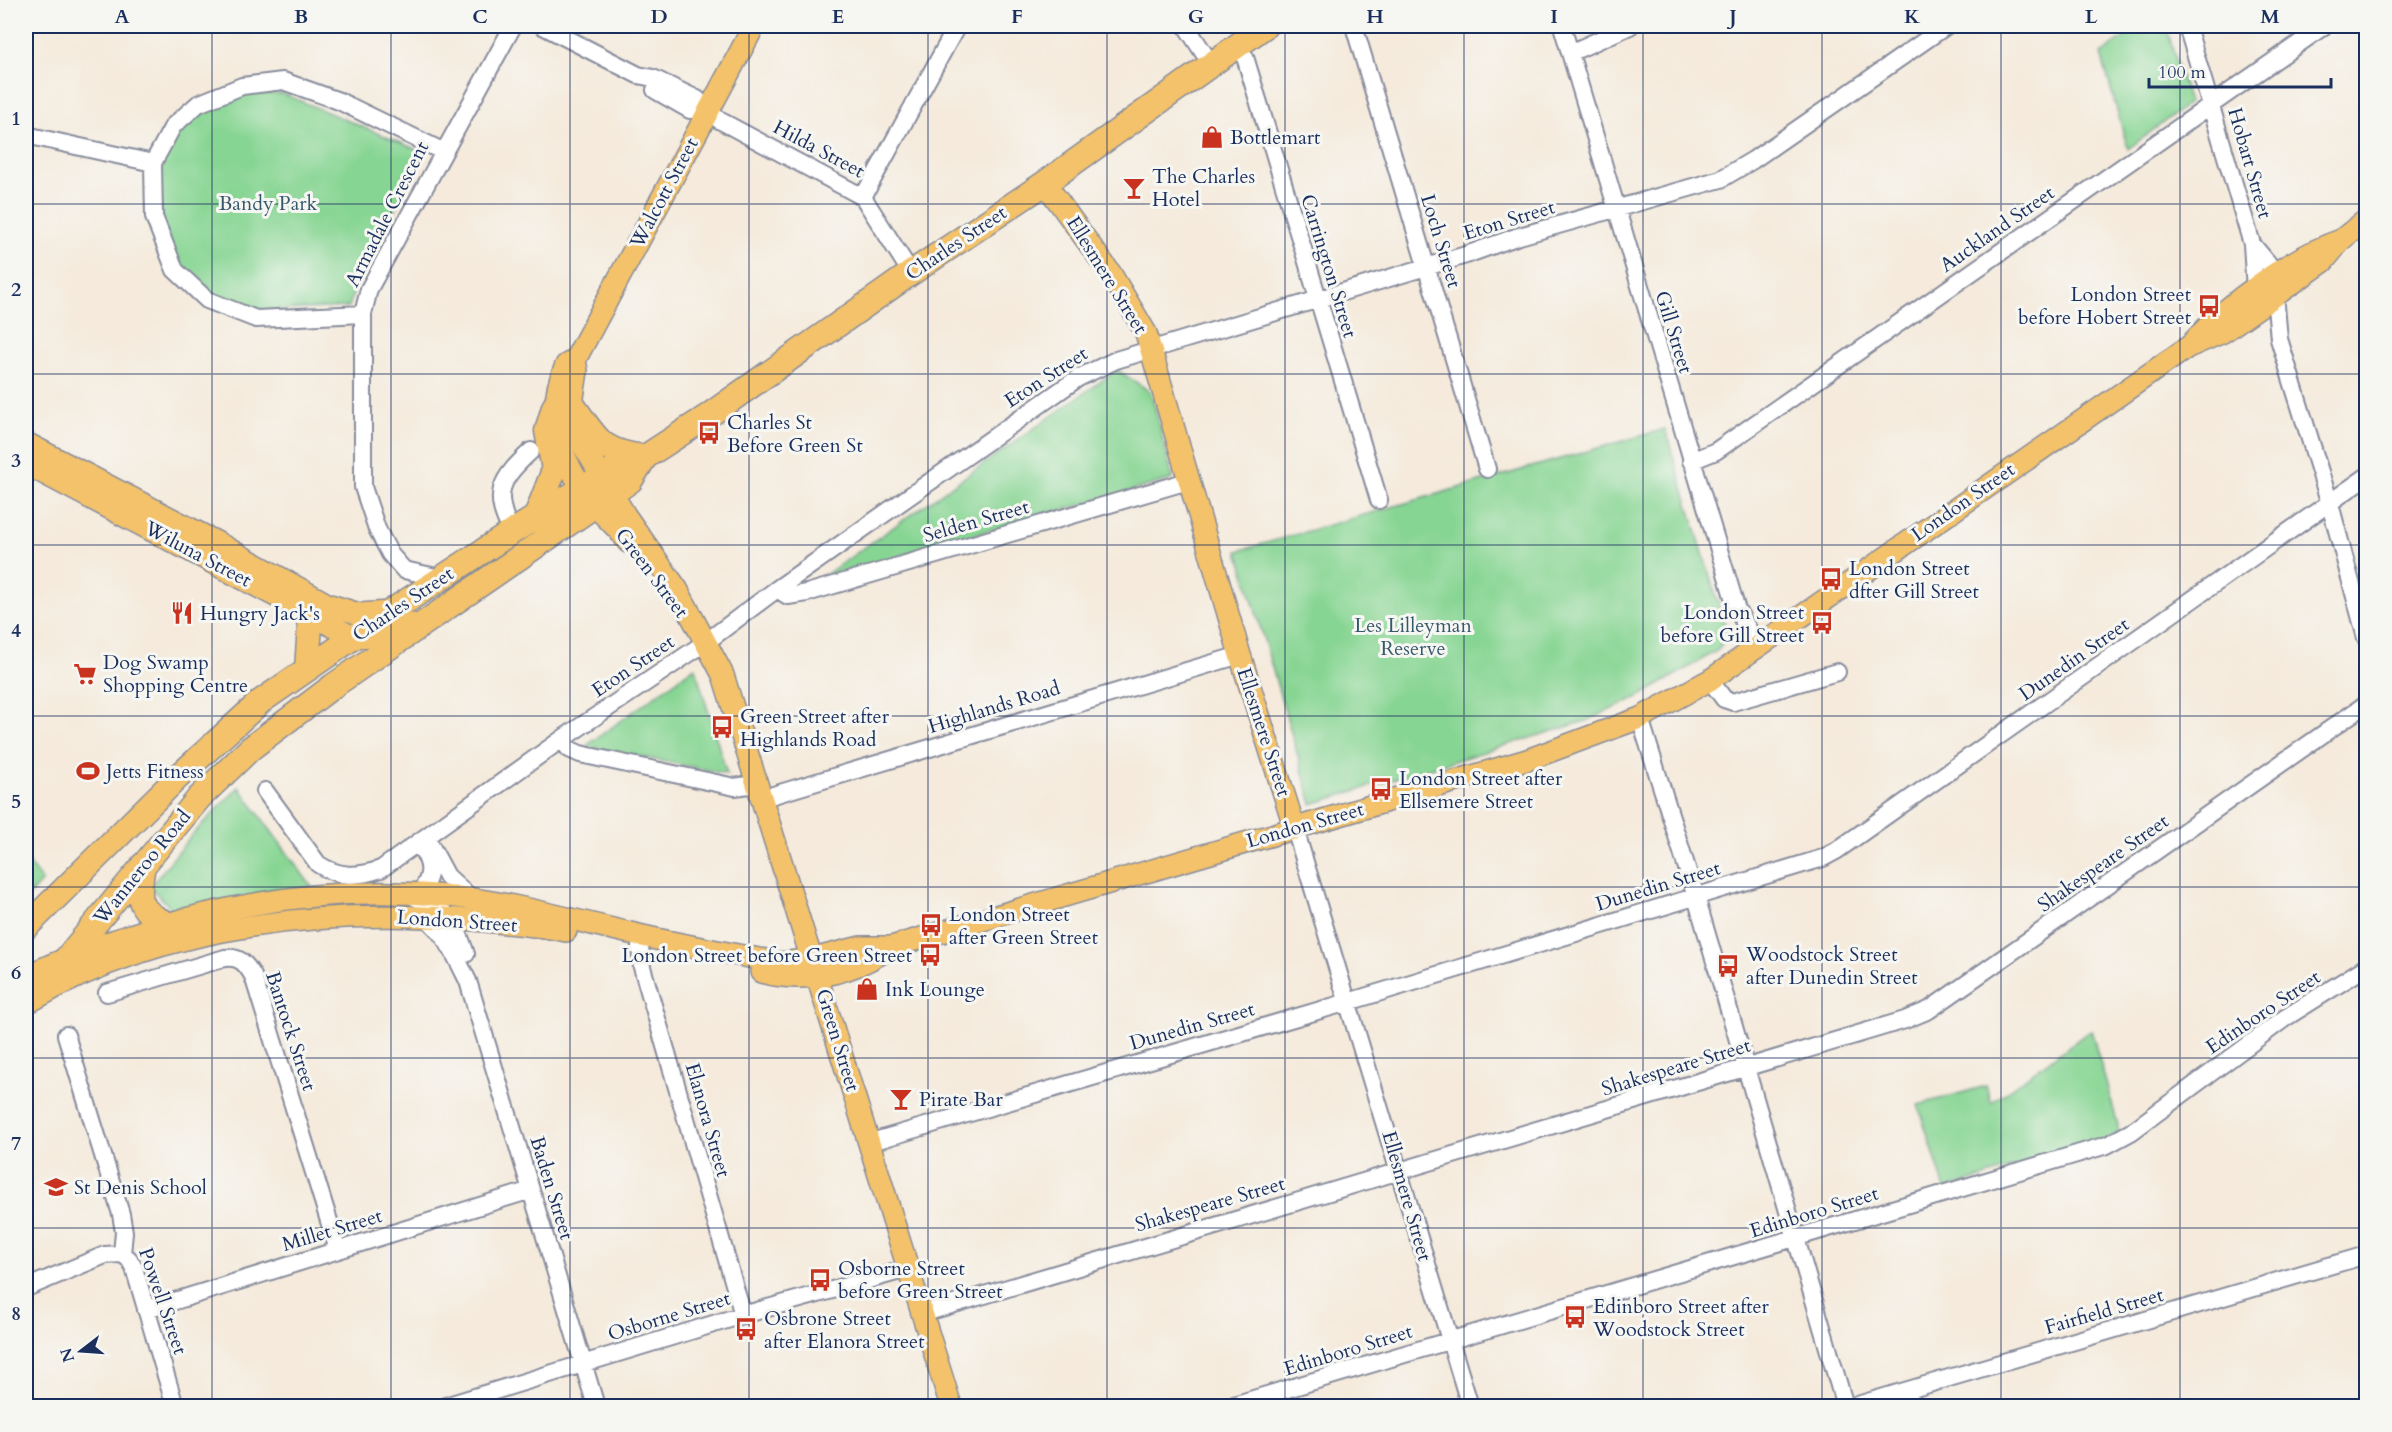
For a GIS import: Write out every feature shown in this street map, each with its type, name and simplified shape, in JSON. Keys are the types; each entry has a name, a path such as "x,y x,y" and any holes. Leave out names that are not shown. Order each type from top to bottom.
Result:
{"highway":[{"name":"Charles Street","path":"264,738 438,612 598,491 620,465 645,457 708,416 911,273 1046,183 1265,26"},
{"path":"534,519 554,470 547,431 563,405 609,449 619,454 645,457"},
{"name":"Charles Street","path":"178,777 260,702 390,612 430,577 534,519 598,491"},
{"path":"306,613 310,625 307,669"},
{"name":"Wanneroo Road","path":"26,1003 66,959 199,798 264,738"},
{"name":"Wanneroo Road","path":"26,927 178,777"},
{"path":"143,865 139,887 143,908 154,918 166,923"}],"main road":[{"name":"Walcott Street","path":"598,491 559,440 563,405 560,380 566,365 575,360 754,26"},
{"name":"Ellesmere Street","path":"1046,183 1141,321 1240,655 1295,829"},
{"name":"London Street","path":"2256,299 2275,295 2323,262 2341,240 2367,220"},
{"name":"London Street","path":"26,976 98,945 166,923 216,911 294,897 351,894 472,899 772,974 868,963 891,947 1527,760 1640,718 1710,680 2188,347 2223,332 2277,274 2315,249 2341,240"},
{"name":"Wiluna Street","path":"26,443 172,529 306,613 353,637"},
{"name":"Wiluna Street","path":"26,464 172,529 333,606 359,614 390,612"},
{"name":"Green Street","path":"598,491 615,523 667,598 706,642 723,675 951,1407"},
{"path":"353,637 370,637 396,632 438,612"},
{"name":"London Street","path":"26,1003 74,978 171,944 250,926 302,919 451,918 642,941"}],"street":[{"name":"Armadale Crescent","path":"430,577 404,570 390,554 377,529 363,487 363,314 369,289 442,151 513,26"},
{"name":"Hilda Street","path":"543,26 638,75 648,86 690,110 709,110 719,120 862,197 911,273"},
{"path":"862,197 957,26"},
{"path":"1186,26 1211,64"},
{"name":"Loch Street","path":"1354,26 1487,470"},
{"name":"Gill Street","path":"1562,26 1737,610 1758,646"},
{"path":"1570,53 1630,26"},
{"name":"Eton Street","path":"265,791 318,864 329,872 360,876 381,869 562,739 706,642 777,589 1078,378 1116,360 1427,267 1516,237 1721,179 1753,160 1946,26"},
{"name":"Hobart Street","path":"2187,26 2252,244 2256,299"},
{"name":"Auckland Street","path":"1692,461 1716,451 2324,26"},
{"name":"Carrington Street","path":"1237,45 1245,57 1379,500"},
{"path":"363,314 256,319 207,300 175,270 170,259 154,217 153,163 173,126 198,104 242,86 283,81 339,101 442,151"},
{"path":"26,135 153,163"},
{"name":"Hobart Street","path":"2252,244 2277,274"},
{"path":"2275,295 2279,339 2330,504 2367,638"},
{"path":"2256,299 2279,339"},
{"path":"512,532 499,505 500,489 511,469 531,451"},
{"name":"Dunedin Street","path":"868,1143 1348,1002 1823,858 2367,477"},
{"name":"Selden Street","path":"777,589 788,596 807,593 1188,481"},
{"name":"Highlands Road","path":"562,739 569,749 580,754 758,792 1240,655"},
{"path":"1710,680 1724,699 1733,702 1837,672"},
{"name":"Shakespeare Street","path":"921,1314 1746,1068 1929,1010 2367,704"},
{"path":"1640,718 1696,897 1845,1407"},
{"name":"Ellesmere Street","path":"1295,829 1470,1407"},
{"path":"422,840 430,869 428,883 413,895 443,910 451,918"},
{"path":"422,840 447,876 472,899"},
{"name":"Baden Street","path":"425,917 436,926 452,949 468,981 596,1407"},
{"name":"Baden Street","path":"451,918 466,954 468,981"},
{"name":"Baden Street","path":"466,954 472,935 482,921"},
{"name":"Elanora Street","path":"642,941 642,967 743,1315"},
{"name":"Bantock Street","path":"108,993 225,958 234,957 247,965 253,976 338,1250"},
{"name":"Edinboro Street","path":"1230,1407 2107,1146 2131,1132 2285,1018 2367,967"},
{"name":"Powell Street","path":"66,1035 121,1214 124,1232 122,1254 129,1259 134,1268 175,1407"},
{"name":"Millet Street","path":"146,1310 531,1190"},
{"path":"26,1288 105,1255 122,1254"},
{"name":"Fairfield Street","path":"1854,1407 2367,1255"},
{"name":"Osborne Street","path":"445,1407 743,1315 907,1269"}],"green space":[{"path":"2140,26 2166,26 2189,103 2128,149 2101,54"},
{"name":"Bandy Park","path":"243,93 284,94 425,153 356,284 349,307 261,311 212,295 181,270 162,221 158,168 174,132 199,111"},
{"path":"1117,370 1151,392 1173,479 821,578"},
{"name":"Les Lilleyman Reserve","path":"1665,429 1728,635 1718,650 1642,695 1586,721 1312,804 1238,551"},
{"path":"695,667 727,774 586,746"},
{"path":"239,787 312,887 174,911 150,887 191,836"},
{"path":"26,859 42,881 26,899"},
{"path":"2091,1030 2120,1132 2110,1138 1945,1189 1918,1105 1986,1086 1991,1103"}],"place":[{"name":"Bottlemart","path":"1212,137"},
{"name":"The Charles Hotel","path":"1134,188"},
{"name":"London Street before Hobert Street","path":"2209,306"},
{"name":"Charles St Before Green St","path":"709,433"},
{"name":"London Street dfter Gill Street","path":"1831,579"},
{"name":"Hungry Jack's","path":"182,613"},
{"name":"London Street before Gill Street","path":"1822,623"},
{"name":"Dog Swamp Shopping Centre","path":"85,674"},
{"name":"Green Street after Highlands Road","path":"722,727"},
{"name":"Jetts Fitness","path":"88,771"},
{"name":"London Street after Ellsemere Street","path":"1381,789"},
{"name":"London Street after Green Street","path":"931,925"},
{"name":"London Street before Green Street","path":"930,955"},
{"name":"Woodstock Street after Dunedin Street","path":"1728,966"},
{"name":"Ink Lounge","path":"867,989"},
{"name":"Pirate Bar","path":"901,1099"},
{"name":"St Denis School","path":"56,1187"},
{"name":"Osborne Street before Green Street","path":"820,1280"},
{"name":"Edinboro Street after Woodstock Street","path":"1575,1317"},
{"name":"Osbrone Street after Elanora Street","path":"746,1329"}]}
